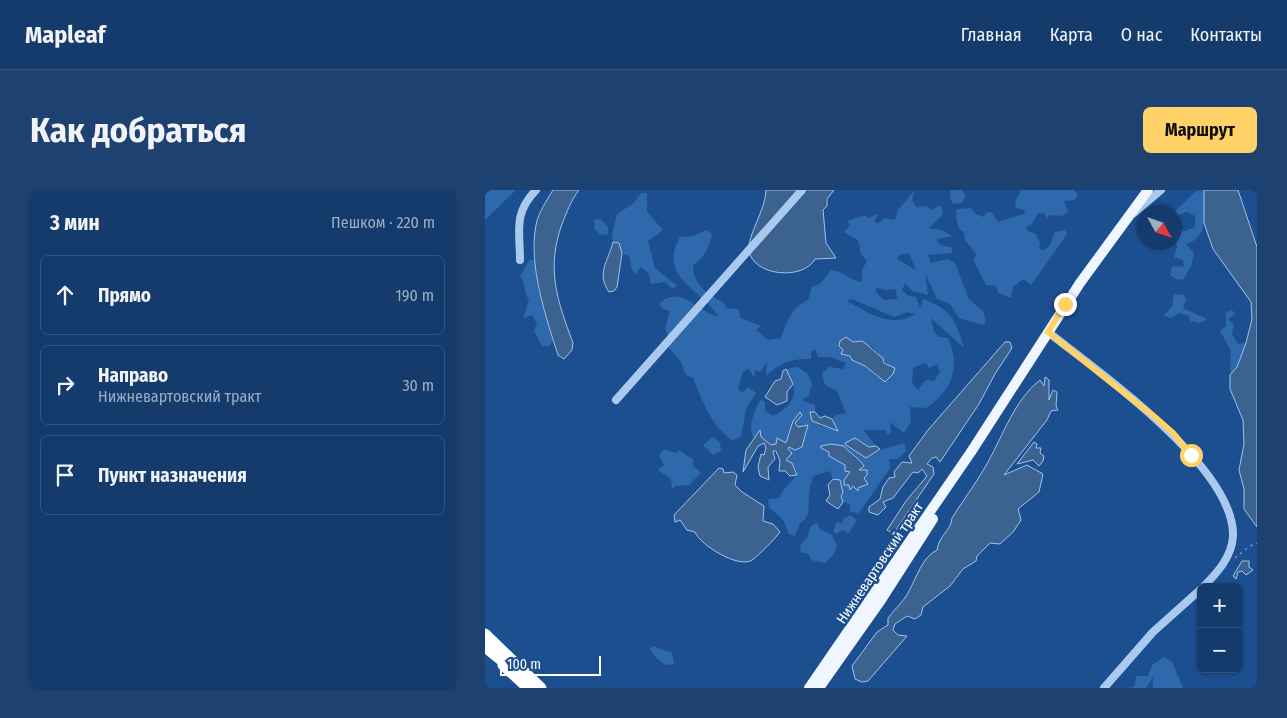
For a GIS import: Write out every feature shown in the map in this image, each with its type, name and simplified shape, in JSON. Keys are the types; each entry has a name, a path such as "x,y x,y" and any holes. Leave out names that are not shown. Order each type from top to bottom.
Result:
{"highway":[{"path":"485,634 541,688"},
{"path":"485,648 528,688"},
{"path":"485,648 535,688"}],"main road":[{"name":"Нижневартовский тракт","path":"809,688 971,452 1048,332 1120,226 1148,190"},
{"name":"Нижневартовский тракт","path":"819,688 921,539 971,452"},
{"path":"485,634 548,688"},
{"path":"803,688 842,642"}],"street":[{"path":"520,260 518,222 526,203 536,190"},
{"path":"616,400 802,190"},
{"path":"1120,226 1161,190"},
{"path":"1048,332 1173,433 1217,489 1229,512 1233,535 1229,553 1219,571 1207,583"},
{"path":"1104,688 1153,632 1197,592"}],"path":[{"path":"1231,561 1250,546 1257,543"}],"shaded area":[{"path":"485,190 516,190 485,220"},
{"path":"553,190 579,190 571,202 562,224 555,256 555,284 562,313 573,343 572,350 564,359 558,355 548,325 539,291 534,257 537,220"},
{"path":"766,190 834,190 827,199 827,206 823,210 826,243 836,258 815,259 809,266 800,271 790,273 768,270 752,259 749,244 763,205"},
{"path":"950,190 962,190 966,195 962,203 953,204 950,198"},
{"path":"1021,190 1074,190 1078,195 1075,200 1064,201 1068,211 1062,216 1051,215 1047,218 1044,213 1038,213 1032,224 1026,227 1028,231 1036,234 1040,243 1039,249 1044,250 1050,245 1055,232 1065,230 1067,234 1031,285 1023,279 1013,287 1011,298 998,293 996,286 986,285 974,261 976,254 965,240 964,232 959,229 956,218 957,209 971,208 976,214 983,217 987,212 992,213 998,222 1024,214 1025,210 1016,208 1015,202"},
{"path":"1204,190 1204,222 1199,236 1194,241 1186,244 1194,253 1191,266 1183,280 1176,279 1170,275 1172,267 1184,266 1183,260 1174,257 1176,250 1182,250 1182,231 1195,227 1195,216 1187,212 1182,214 1181,205 1196,191"},
{"path":"1204,190 1238,190 1257,247 1257,527 1244,509 1244,489 1239,470 1244,444 1243,420 1230,389 1230,375 1237,367 1252,319 1251,302 1213,249 1204,223"},
{"path":"914,191 912,200 916,207 927,206 931,210 941,205 943,214 929,228 942,230 952,236 938,239 937,242 943,246 951,247 953,253 928,255 931,263 947,259 955,263 969,299 983,311 986,322 983,325 959,318 950,304 937,299 925,273 928,295 912,291 905,283 902,290 907,295 916,297 920,308 923,299 940,307 955,323 964,348 931,318 934,332 939,337 948,338 952,349 954,368 952,378 942,394 926,408 910,407 911,422 904,433 890,422 891,432 888,435 885,430 863,430 876,446 869,447 859,440 846,445 866,458 879,450 904,443 906,451 898,459 889,459 890,468 859,513 850,512 850,504 843,502 840,480 833,479 830,471 813,476 809,492 808,515 800,523 795,536 789,534 783,520 769,507 768,499 779,498 784,489 797,475 796,469 786,460 792,444 802,435 808,425 798,427 795,423 800,413 789,432 786,443 776,439 776,444 771,446 761,437 759,431 754,439 751,429 752,420 760,400 765,401 765,411 773,416 786,408 794,395 794,389 786,369 797,367 807,373 812,383 809,396 801,400 815,405 815,412 811,412 820,426 837,430 832,419 836,415 846,413 837,391 825,385 822,373 829,367 843,369 846,363 830,357 818,357 815,349 811,352 811,359 798,359 786,362 766,376 767,363 760,372 755,370 754,378 749,369 743,372 738,389 742,393 748,387 756,393 746,409 741,437 732,440 725,435 713,420 693,378 686,375 681,362 665,343 669,337 665,329 670,311 663,309 659,304 667,298 674,296 681,298 719,317 677,273 674,251 680,237 693,236 706,230 712,234 706,252 693,265 695,278 698,283 712,296 724,303 726,308 738,309 741,318 761,326 756,330 768,340 781,338 794,311 808,300 812,287 821,283 831,270 862,282 862,270 867,261 861,254 858,240 844,232 850,225 847,221 865,215 868,218 878,214 874,222 879,223 885,218 895,220 898,210","holes":["909,253 916,270 897,259 899,255","877,288 885,290 896,289 897,299 884,300 875,291","852,299 894,317 907,312 915,314 898,320 880,318 847,301","871,346 890,367 877,377 865,366 852,360 851,356 842,353 844,350","925,363 929,368 937,364 940,372 934,381 926,380 918,390 912,383 913,368","844,446 852,457 861,460 858,488 853,485 850,489 851,472 845,465 829,456 829,452"]},
{"path":"641,193 647,193 647,212 663,230 648,241 655,268 677,286 673,289 665,282 651,284 649,274 641,267 636,274 632,270 629,256 622,253 617,242 613,242 612,234 617,214 634,203"},
{"path":"595,219 601,220 608,227 608,234 601,235 594,229"},
{"path":"613,242 619,243 622,253 617,287 614,291 609,292 603,279 603,273"},
{"path":"530,259 536,261 538,288 553,341 550,346 542,346 534,331 537,324 532,315 523,318 529,300 520,276"},
{"path":"1174,294 1184,295 1186,299 1183,308 1207,319 1199,323 1190,321 1189,316 1180,313 1170,318 1164,315 1172,307"},
{"path":"1232,310 1235,314 1228,319 1234,325 1232,334 1238,344 1246,343 1237,367 1230,375 1231,351 1220,331 1226,326 1226,313"},
{"path":"846,337 853,342 862,341 865,343 883,358 884,363 895,368 893,374 885,382 865,366 852,360 850,356 841,354 843,350 839,346 840,341"},
{"path":"1005,342 1010,342 1012,348 979,404 940,462 936,457 932,458 927,464 933,467 934,474 893,534 887,530 906,501 927,476 922,469 918,473 913,472 893,498 883,502 886,507 878,515 869,512 869,507 880,499 883,487 889,478 895,477 894,472 902,462 912,463 909,456 928,430"},
{"path":"786,369 793,384 787,392 787,401 777,405 765,397 775,381 781,379 783,371"},
{"path":"1045,377 1049,380 1049,400 1053,390 1057,392 1056,406 1058,410 1051,411 1047,420 1004,475 1027,465 1043,474 1039,492 1018,509 1021,520 1013,532 1000,544 990,543 977,556 976,561 963,569 950,586 923,607 921,615 915,619 907,616 895,624 893,630 898,635 907,636 868,681 862,682 855,679 852,666 877,632 888,625 888,618 906,596 923,563 937,550 940,541 950,526 952,518 984,469 1015,410 1022,399 1040,380 1044,386"},
{"path":"800,412 802,415 795,423 798,427 808,425 802,447 795,450 789,447 788,449 792,453 786,460 792,463 797,475 790,476 785,471 779,471 780,461 776,451 773,451 775,459 768,467 769,480 760,476 758,467 761,454 764,455 766,448 764,443 758,446 743,472 746,450 760,430 761,437 771,445 776,444 777,438 786,443 793,421"},
{"path":"810,412 815,412 820,418 825,416 832,419 838,431 812,421"},
{"path":"713,437 720,442 721,451 713,455 703,445"},
{"path":"855,438 869,447 876,446 880,449 866,458 846,445 845,443"},
{"path":"1034,442 1037,444 1036,448 1041,448 1040,453 1044,456 1043,461 1039,466 1033,460 1017,464"},
{"path":"831,444 844,446 860,461 864,466 859,470 867,470 867,475 864,478 868,484 858,488 858,491 853,486 850,490 849,485 844,485 844,480 850,472 845,471 845,465 829,456 829,452 821,448 821,446"},
{"path":"664,449 675,453 679,450 694,460 693,466 701,473 689,485 676,486 672,489 671,479 658,470 664,465 659,456"},
{"path":"719,468 723,469 724,473 733,472 737,475 735,485 742,492 764,506 763,521 773,524 780,532 767,547 752,560 746,562 730,559 720,554 704,543 695,532 687,530 680,520 675,522 674,515"},
{"path":"833,479 840,480 843,493 841,496 843,502 838,509 826,501 830,495 828,485"},
{"path":"850,515 857,520 849,533 843,530 836,534 833,531 837,521 842,524 844,518"},
{"path":"817,523 820,529 832,535 837,546 833,555 825,563 811,560 809,554 801,552 800,545 807,538 811,526"},
{"path":"1242,561 1249,561 1249,567 1253,570 1246,575 1242,571 1238,572 1236,579 1233,576"},
{"path":"653,646 672,653 674,664 666,665 656,658 650,649"},
{"path":"1164,657 1172,662 1183,688 1153,688 1153,677 1146,688 1127,688 1134,687 1136,676 1148,676 1152,665"}],"route":[{"path":"1065,304 1048,332 1157,419 1173,433 1191,455"}]}
